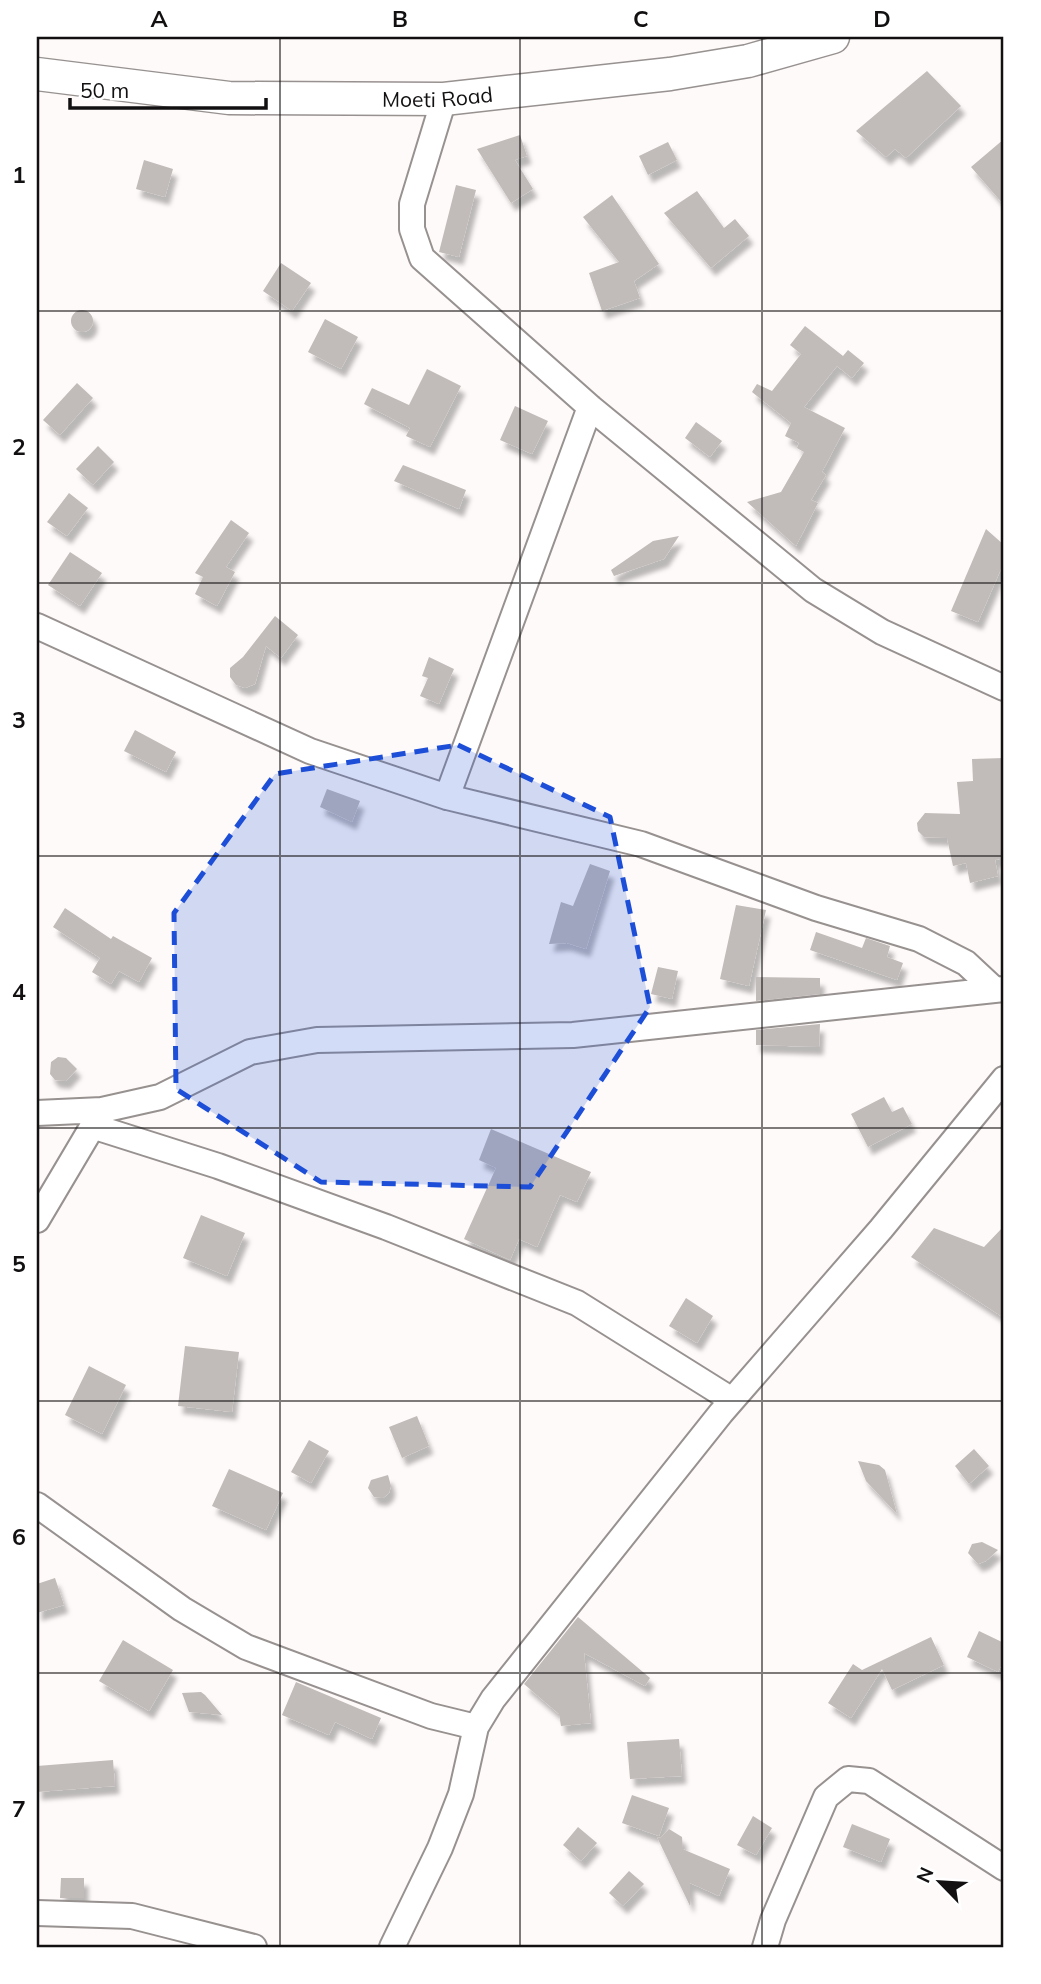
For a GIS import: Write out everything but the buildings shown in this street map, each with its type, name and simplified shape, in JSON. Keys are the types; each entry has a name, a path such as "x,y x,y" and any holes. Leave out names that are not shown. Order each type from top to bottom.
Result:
{"street":[{"name":"Moeti Road","path":"37,74 229,98 444,99 670,75 748,61 833,37"},
{"path":"444,99 412,204 412,229 422,258 590,407 813,590 882,632 1004,688"},
{"path":"447,797 590,407"},
{"path":"37,626 310,751 447,797 641,844 817,908 919,939 966,963 1000,990"},
{"path":"37,1220 97,1118 160,1097 250,1052 317,1040 573,1035 1000,990"},
{"path":"392,1947 451,1821 461,1794 476,1727 493,1699 732,1400 881,1229 1004,1079"},
{"path":"37,1113 97,1118 218,1166 386,1227 577,1303 732,1400"},
{"path":"37,1505 181,1609 246,1647 431,1716 476,1727"},
{"path":"765,1947 773,1920 827,1797 848,1779 869,1782 1004,1868"},
{"path":"37,1913 132,1916 254,1947"}],"highlighted area":[{"path":"458,745 610,817 650,1007 530,1187 321,1182 176,1089 174,913 275,774"}]}
